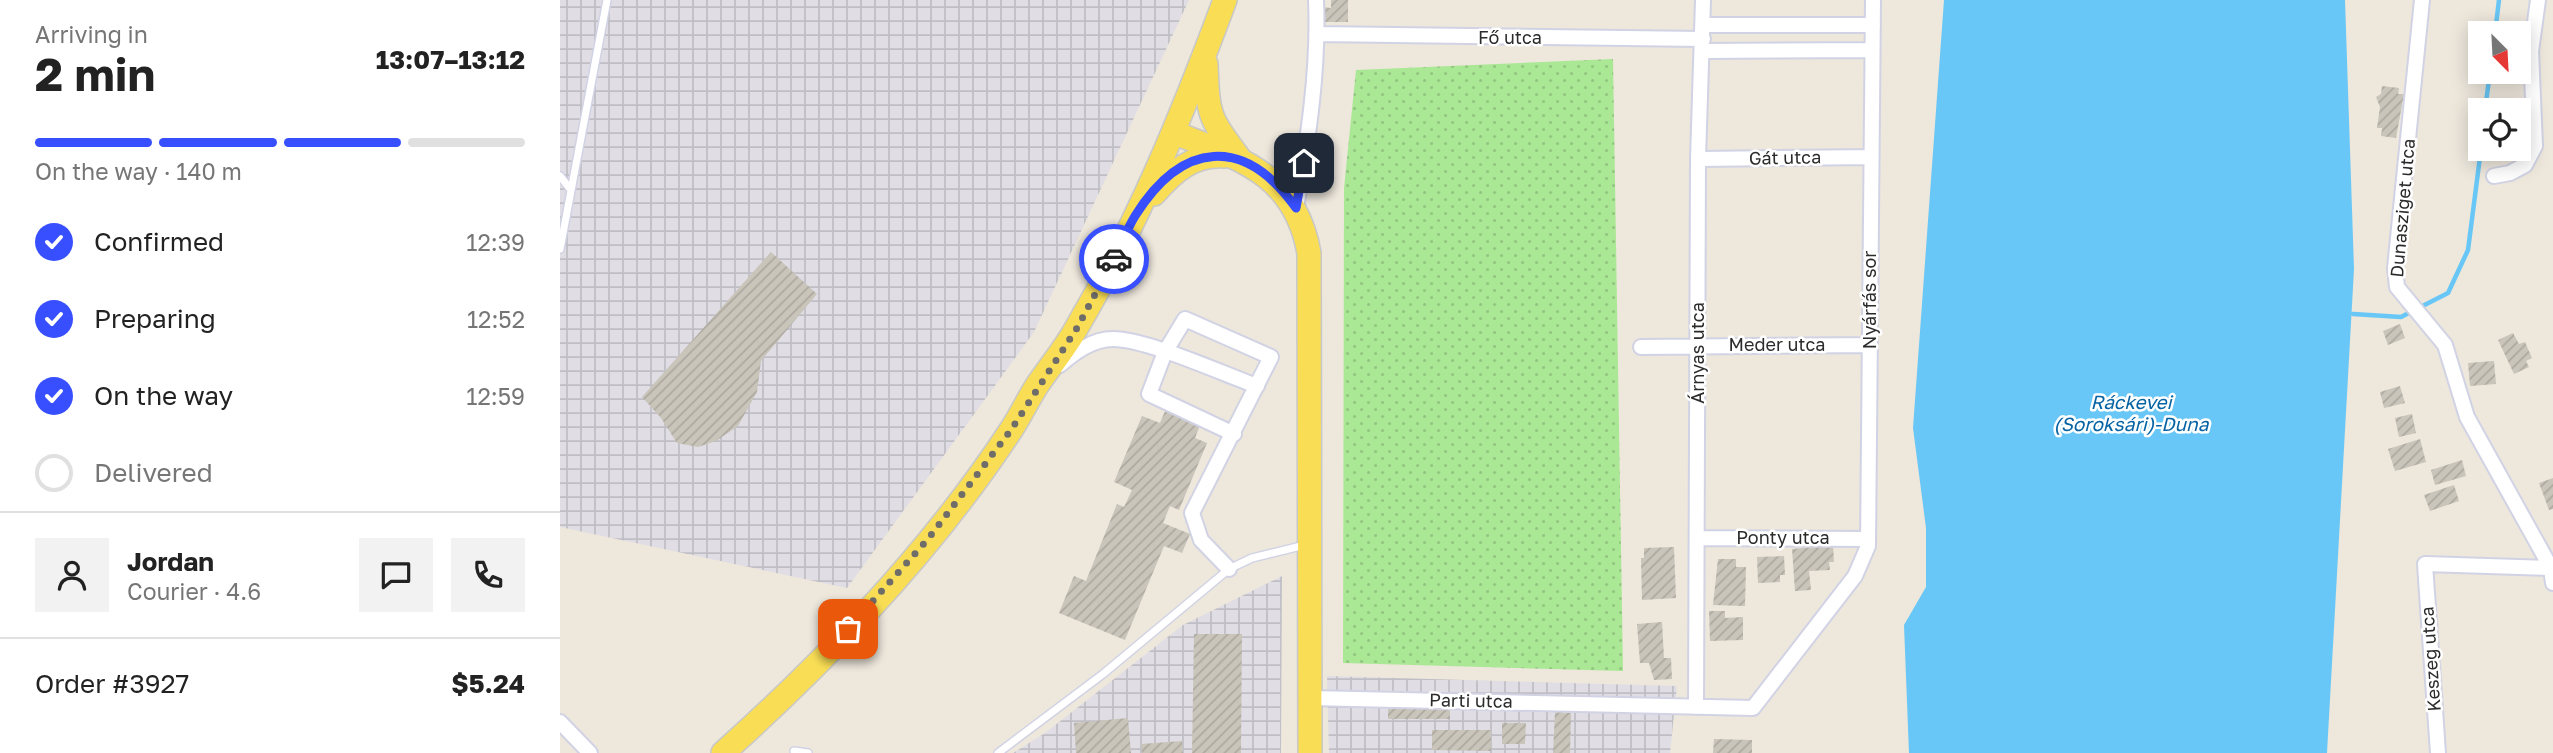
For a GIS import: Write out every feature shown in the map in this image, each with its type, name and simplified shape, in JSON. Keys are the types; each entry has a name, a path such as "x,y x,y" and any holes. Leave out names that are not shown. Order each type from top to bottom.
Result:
{"main road":[{"path":"723,753 834,644 908,563 1011,430 1036,387 1077,328 1136,215 1175,133 1225,0"},
{"path":"1206,50 1206,102 1211,120 1240,159"},
{"path":"1175,133 1240,159 1274,182 1296,208 1305,229 1309,253 1311,753"},
{"path":"1136,215 1169,177 1193,160 1211,156 1240,159"}],"street":[{"path":"1296,208 1307,141 1318,34 1316,0"},
{"name":"Árnyas utca","path":"1696,706 1698,159 1703,0"},
{"name":"Nyárfás sor","path":"1696,706 1753,708 1855,576 1868,539 1873,0"},
{"name":"Dunasziget utca","path":"2422,0 2395,268 2397,287 2445,345 2467,417 2552,576"},
{"path":"2494,176 2510,173 2525,165 2535,146 2531,51 2538,0"},
{"name":"Fő utca","path":"1703,38 1873,25"},
{"name":"Fő utca","path":"1318,34 1703,38 1872,50"},
{"name":"Gát utca","path":"1698,159 1871,157"},
{"path":"1228,569 1201,540 1192,513 1234,434 1271,357 1185,319 1165,352 1149,394 1234,434"},
{"path":"1036,387 1074,353 1092,344 1113,339 1165,352 1257,387"},
{"name":"Meder utca","path":"1641,347 1870,345"},
{"name":"Ponty utca","path":"1697,538 1868,539"},
{"name":"Keszeg utca","path":"2438,753 2425,564 2552,576"},
{"name":"Parti utca","path":"1310,698 1696,706"},
{"path":"560,722 590,753"}],"lane":[{"path":"560,249 607,0"},
{"path":"560,176 571,190"},
{"path":"998,753 1103,674 1228,569 1252,558 1309,544"},
{"path":"794,751 808,753"}],"shaded area":[{"path":"560,0 1189,0 1034,332 847,588 560,527"},
{"path":"1282,576 1281,753 1013,753 1045,733 1183,625"},
{"path":"1327,676 1677,686 1670,753 1329,753"}],"green space":[{"path":"1613,59 1623,671 1343,663 1344,188 1356,70"}],"water":[{"name":"Ráckevei (Soroksári)-Duna","path":"1944,0 2345,0 2354,269 2327,753 1909,753 1904,625 1926,587 1926,528 1913,428"}],"building":[{"path":"1331,0 1348,0 1348,22 1322,22 1322,7 1331,8"},
{"path":"2382,86 2399,88 2398,94 2404,94 2396,138 2381,136 2382,128 2377,128 2380,107 2376,97 2381,94"},
{"path":"771,252 817,294 761,361 757,392 738,426 716,441 698,447 677,443 661,418 642,397"},
{"path":"2400,324 2405,338 2388,345 2383,331"},
{"path":"2513,333 2519,344 2525,342 2532,358 2526,361 2529,367 2514,374 2498,340"},
{"path":"2494,361 2496,384 2470,386 2468,363"},
{"path":"2400,386 2405,403 2384,408 2380,392"},
{"path":"1165,411 1200,425 1195,438 1207,443 1179,510 1170,506 1163,523 1190,534 1182,553 1164,546 1125,640 1059,613 1074,576 1086,581 1117,504 1124,507 1132,490 1114,482 1142,416 1160,423"},
{"path":"2412,414 2416,433 2399,437 2395,418"},
{"path":"2420,439 2426,462 2395,471 2388,449"},
{"path":"2462,460 2466,476 2435,485 2431,470"},
{"path":"2553,478 2553,509 2549,510 2539,483"},
{"path":"2454,485 2459,501 2430,511 2424,495"},
{"path":"1833,545 1834,562 1829,562 1830,570 1809,571 1811,590 1795,591 1792,549"},
{"path":"1674,547 1676,598 1642,600 1641,558 1644,558 1644,548"},
{"path":"1784,556 1785,575 1780,575 1780,582 1758,583 1757,557"},
{"path":"1718,559 1736,559 1736,567 1746,567 1745,606 1713,605"},
{"path":"1709,611 1725,611 1725,618 1743,617 1743,640 1710,641"},
{"path":"1662,622 1664,658 1671,658 1672,679 1654,680 1649,663 1640,663 1637,624"},
{"path":"1194,634 1242,634 1241,753 1192,753"},
{"path":"1388,709 1450,709 1450,719 1388,719"},
{"path":"1555,712 1571,713 1570,753 1553,753"},
{"path":"1128,718 1131,753 1076,753 1074,723"},
{"path":"1502,723 1526,723 1525,744 1502,744"},
{"path":"1432,730 1491,730 1491,751 1432,750"},
{"path":"1714,739 1752,740 1752,753 1713,753"},
{"path":"1182,741 1183,753 1142,753 1141,744"}],"waterway":[{"path":"2496,21 2499,0"},
{"path":"2487,98 2488,84"},
{"path":"2353,314 2401,317 2448,293 2468,250 2479,161"}],"way so far":[{"path":"848,629 928,539 1011,430 1036,387 1077,328 1114,259"}],"route":[{"path":"1114,259 1136,215 1169,177 1193,160 1211,156 1240,159 1261,170 1296,208 1304,163"}]}
